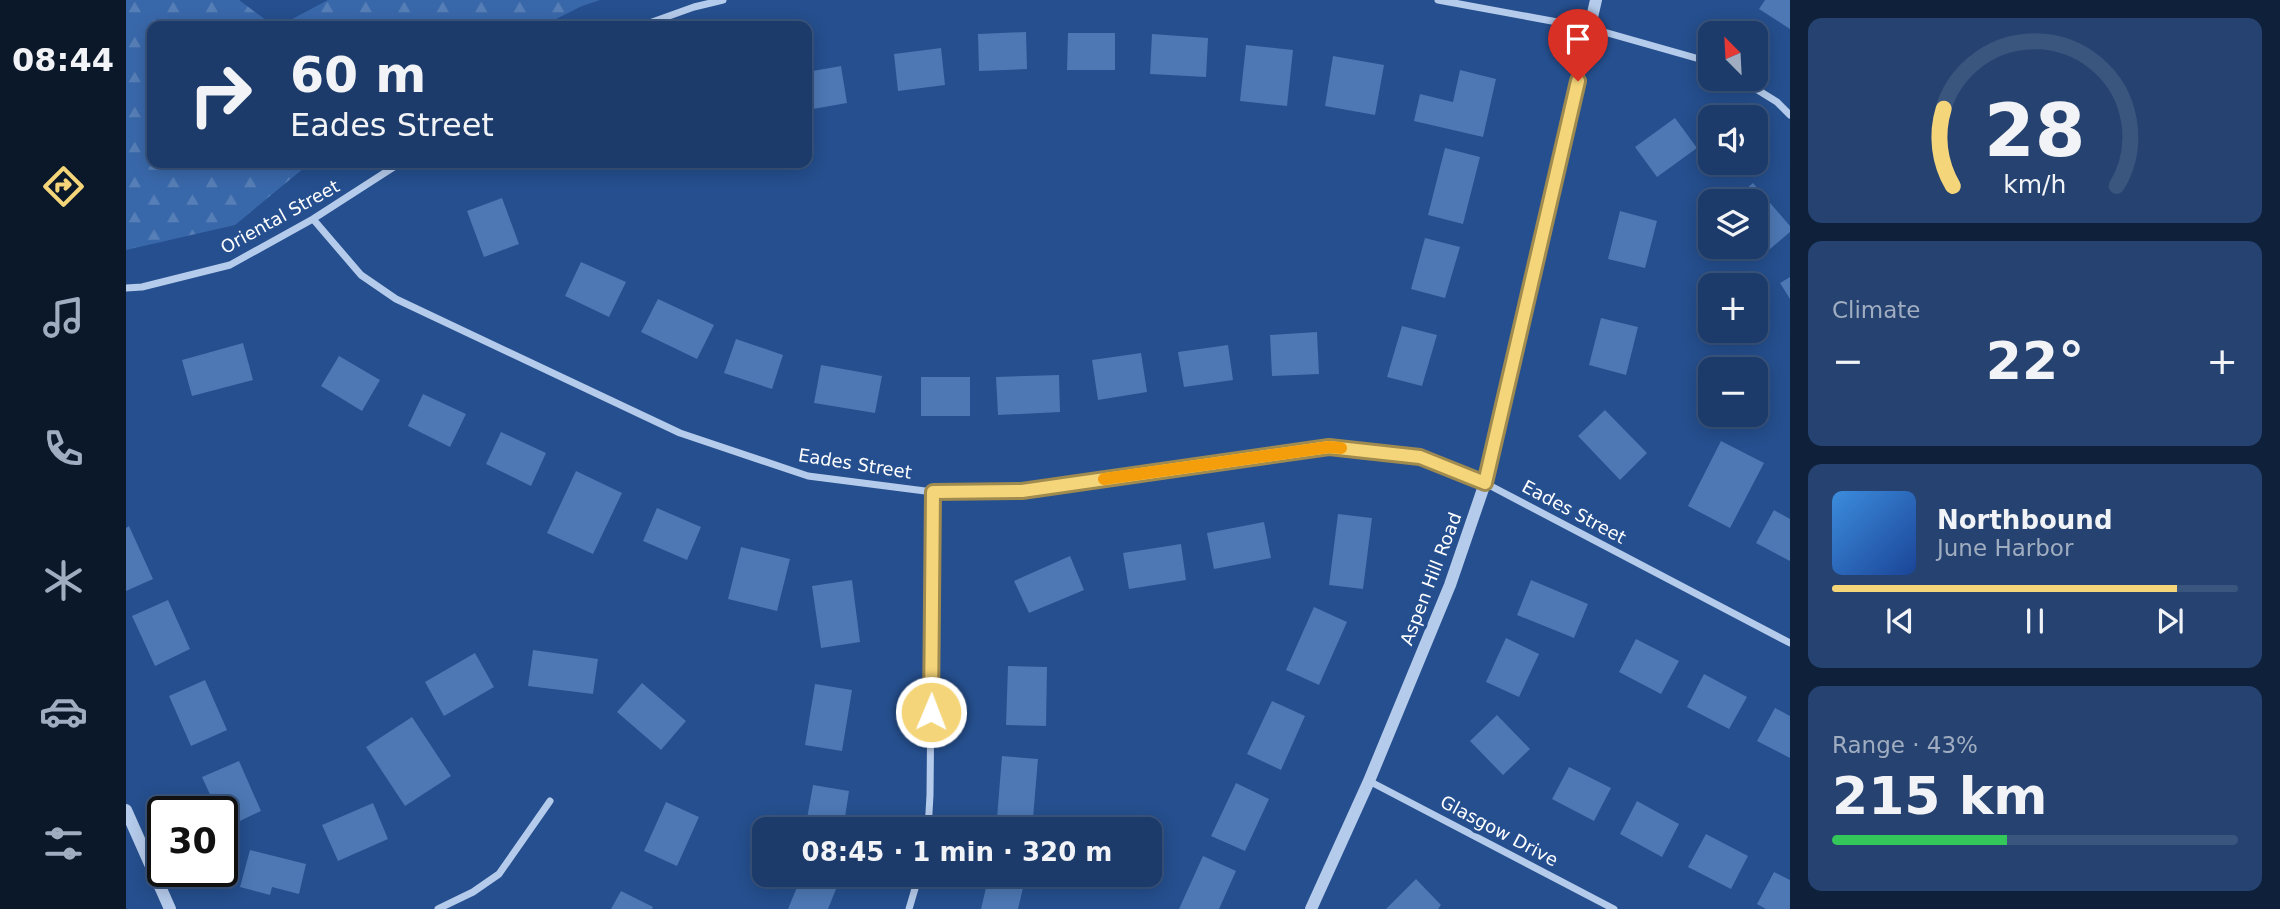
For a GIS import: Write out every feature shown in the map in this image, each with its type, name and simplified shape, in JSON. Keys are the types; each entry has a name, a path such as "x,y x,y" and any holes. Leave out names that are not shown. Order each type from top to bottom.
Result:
{"street":[{"path":"655,21 723,0"},
{"path":"1438,0 1590,27 1698,58"},
{"name":"Aspen Hill Road","path":"1311,909 1369,781 1450,585 1485,483 1596,0"},
{"path":"1759,91 1790,114"},
{"name":"Oriental Street","path":"126,288 142,287 230,265 313,219 392,168"},
{"name":"Eades Street","path":"313,219 361,275 396,299 680,433 808,476 933,492 1022,491 1329,447 1420,457 1485,483 1790,643"},
{"path":"929,817 933,492"},
{"name":"Glasgow Drive","path":"1369,781 1614,909"},
{"path":"438,909 473,892 499,874 550,801"},
{"path":"126,810 170,909"},
{"path":"909,909 915,887"}],"green space":[{"path":"126,0 239,0 267,21 147,21 147,168 304,168 235,225 126,250"},
{"path":"328,0 600,0 552,21 288,21"}],"building":[{"path":"1765,0 1790,0 1790,29 1759,9"},
{"path":"1026,32 1027,69 979,71 978,34"},
{"path":"1068,33 1115,33 1115,70 1067,70"},
{"path":"1152,34 1208,38 1206,77 1150,74"},
{"path":"1246,45 1293,50 1287,106 1240,101"},
{"path":"941,48 945,85 898,91 894,54"},
{"path":"1333,56 1384,65 1375,115 1325,106"},
{"path":"841,66 847,103 812,109 812,71"},
{"path":"1460,70 1496,79 1483,137 1414,121 1420,94 1453,102"},
{"path":"1675,118 1697,148 1657,177 1635,147"},
{"path":"1445,148 1480,157 1463,224 1428,215"},
{"path":"1753,183 1758,189 1746,189"},
{"path":"502,198 519,244 484,257 467,211"},
{"path":"1768,200 1790,226 1790,232 1768,251"},
{"path":"1620,211 1657,221 1645,268 1608,259"},
{"path":"1425,238 1460,247 1445,298 1411,289"},
{"path":"581,262 626,282 609,317 565,296"},
{"path":"1790,277 1790,299 1780,283"},
{"path":"658,299 714,325 697,359 641,332"},
{"path":"1601,318 1638,327 1626,375 1589,365"},
{"path":"1402,326 1437,335 1422,386 1387,377"},
{"path":"1317,332 1319,374 1272,376 1270,335"},
{"path":"736,339 783,355 772,389 724,373"},
{"path":"243,343 253,380 192,396 182,360"},
{"path":"1228,345 1233,380 1184,387 1178,352"},
{"path":"1141,353 1147,392 1098,400 1092,360"},
{"path":"339,356 380,380 362,411 321,386"},
{"path":"821,365 882,376 875,413 814,403"},
{"path":"1059,375 1060,412 998,415 996,377"},
{"path":"921,377 970,377 970,416 921,416"},
{"path":"423,394 466,414 450,447 408,426"},
{"path":"1605,410 1647,453 1620,480 1578,436"},
{"path":"501,432 546,453 531,486 486,464"},
{"path":"1721,441 1764,463 1730,528 1688,506"},
{"path":"576,471 622,493 593,554 547,533"},
{"path":"657,508 701,527 687,560 643,541"},
{"path":"1774,510 1790,519 1790,561 1756,543"},
{"path":"1338,514 1372,518 1363,589 1329,585"},
{"path":"1264,522 1271,558 1214,569 1207,533"},
{"path":"129,526 153,579 126,591 126,528"},
{"path":"1181,544 1186,580 1129,589 1123,553"},
{"path":"741,547 790,559 777,611 728,599"},
{"path":"1070,556 1084,590 1029,613 1014,581"},
{"path":"852,580 860,642 821,648 812,586"},
{"path":"1531,580 1588,604 1574,638 1517,615"},
{"path":"168,600 190,649 155,666 132,616"},
{"path":"1314,607 1347,622 1319,685 1286,670"},
{"path":"1506,638 1539,654 1519,697 1486,682"},
{"path":"1636,639 1679,661 1661,694 1619,672"},
{"path":"533,650 598,659 593,694 528,686"},
{"path":"475,653 494,687 444,716 425,682"},
{"path":"1008,666 1047,667 1046,726 1006,725"},
{"path":"1704,674 1747,697 1729,729 1687,707"},
{"path":"205,680 227,730 191,746 169,696"},
{"path":"642,683 686,721 661,750 617,712"},
{"path":"815,684 852,690 842,751 805,745"},
{"path":"1272,701 1305,716 1281,770 1247,754"},
{"path":"1775,708 1790,716 1790,758 1757,741"},
{"path":"1497,715 1530,749 1503,775 1470,741"},
{"path":"412,717 451,776 405,806 366,747"},
{"path":"1002,756 1038,759 1033,817 997,817"},
{"path":"239,761 261,811 238,822 238,796 211,796 202,777"},
{"path":"1569,767 1611,788 1594,821 1552,799"},
{"path":"1236,783 1269,799 1245,851 1211,836"},
{"path":"813,785 849,791 845,817 807,817"},
{"path":"1637,801 1679,824 1662,857 1620,834"},
{"path":"666,802 699,817 677,866 644,851"},
{"path":"373,803 388,839 338,861 322,825"},
{"path":"1706,834 1748,856 1731,889 1688,867"},
{"path":"250,850 306,864 299,894 272,887 270,895 240,887"},
{"path":"1203,856 1236,871 1219,909 1179,909"},
{"path":"1774,872 1790,880 1790,909 1766,909 1757,904"},
{"path":"1416,879 1441,905 1438,909 1386,909"},
{"path":"797,887 837,887 828,909 788,909"},
{"path":"986,887 1023,887 1018,909 981,909"},
{"path":"621,891 653,907 652,909 611,909"}],"slow traffic":[{"path":"1104,479 1329,447 1341,448"}],"route":[{"path":"931,712 933,492 1022,491 1329,447 1420,457 1485,483 1578,81"}]}
